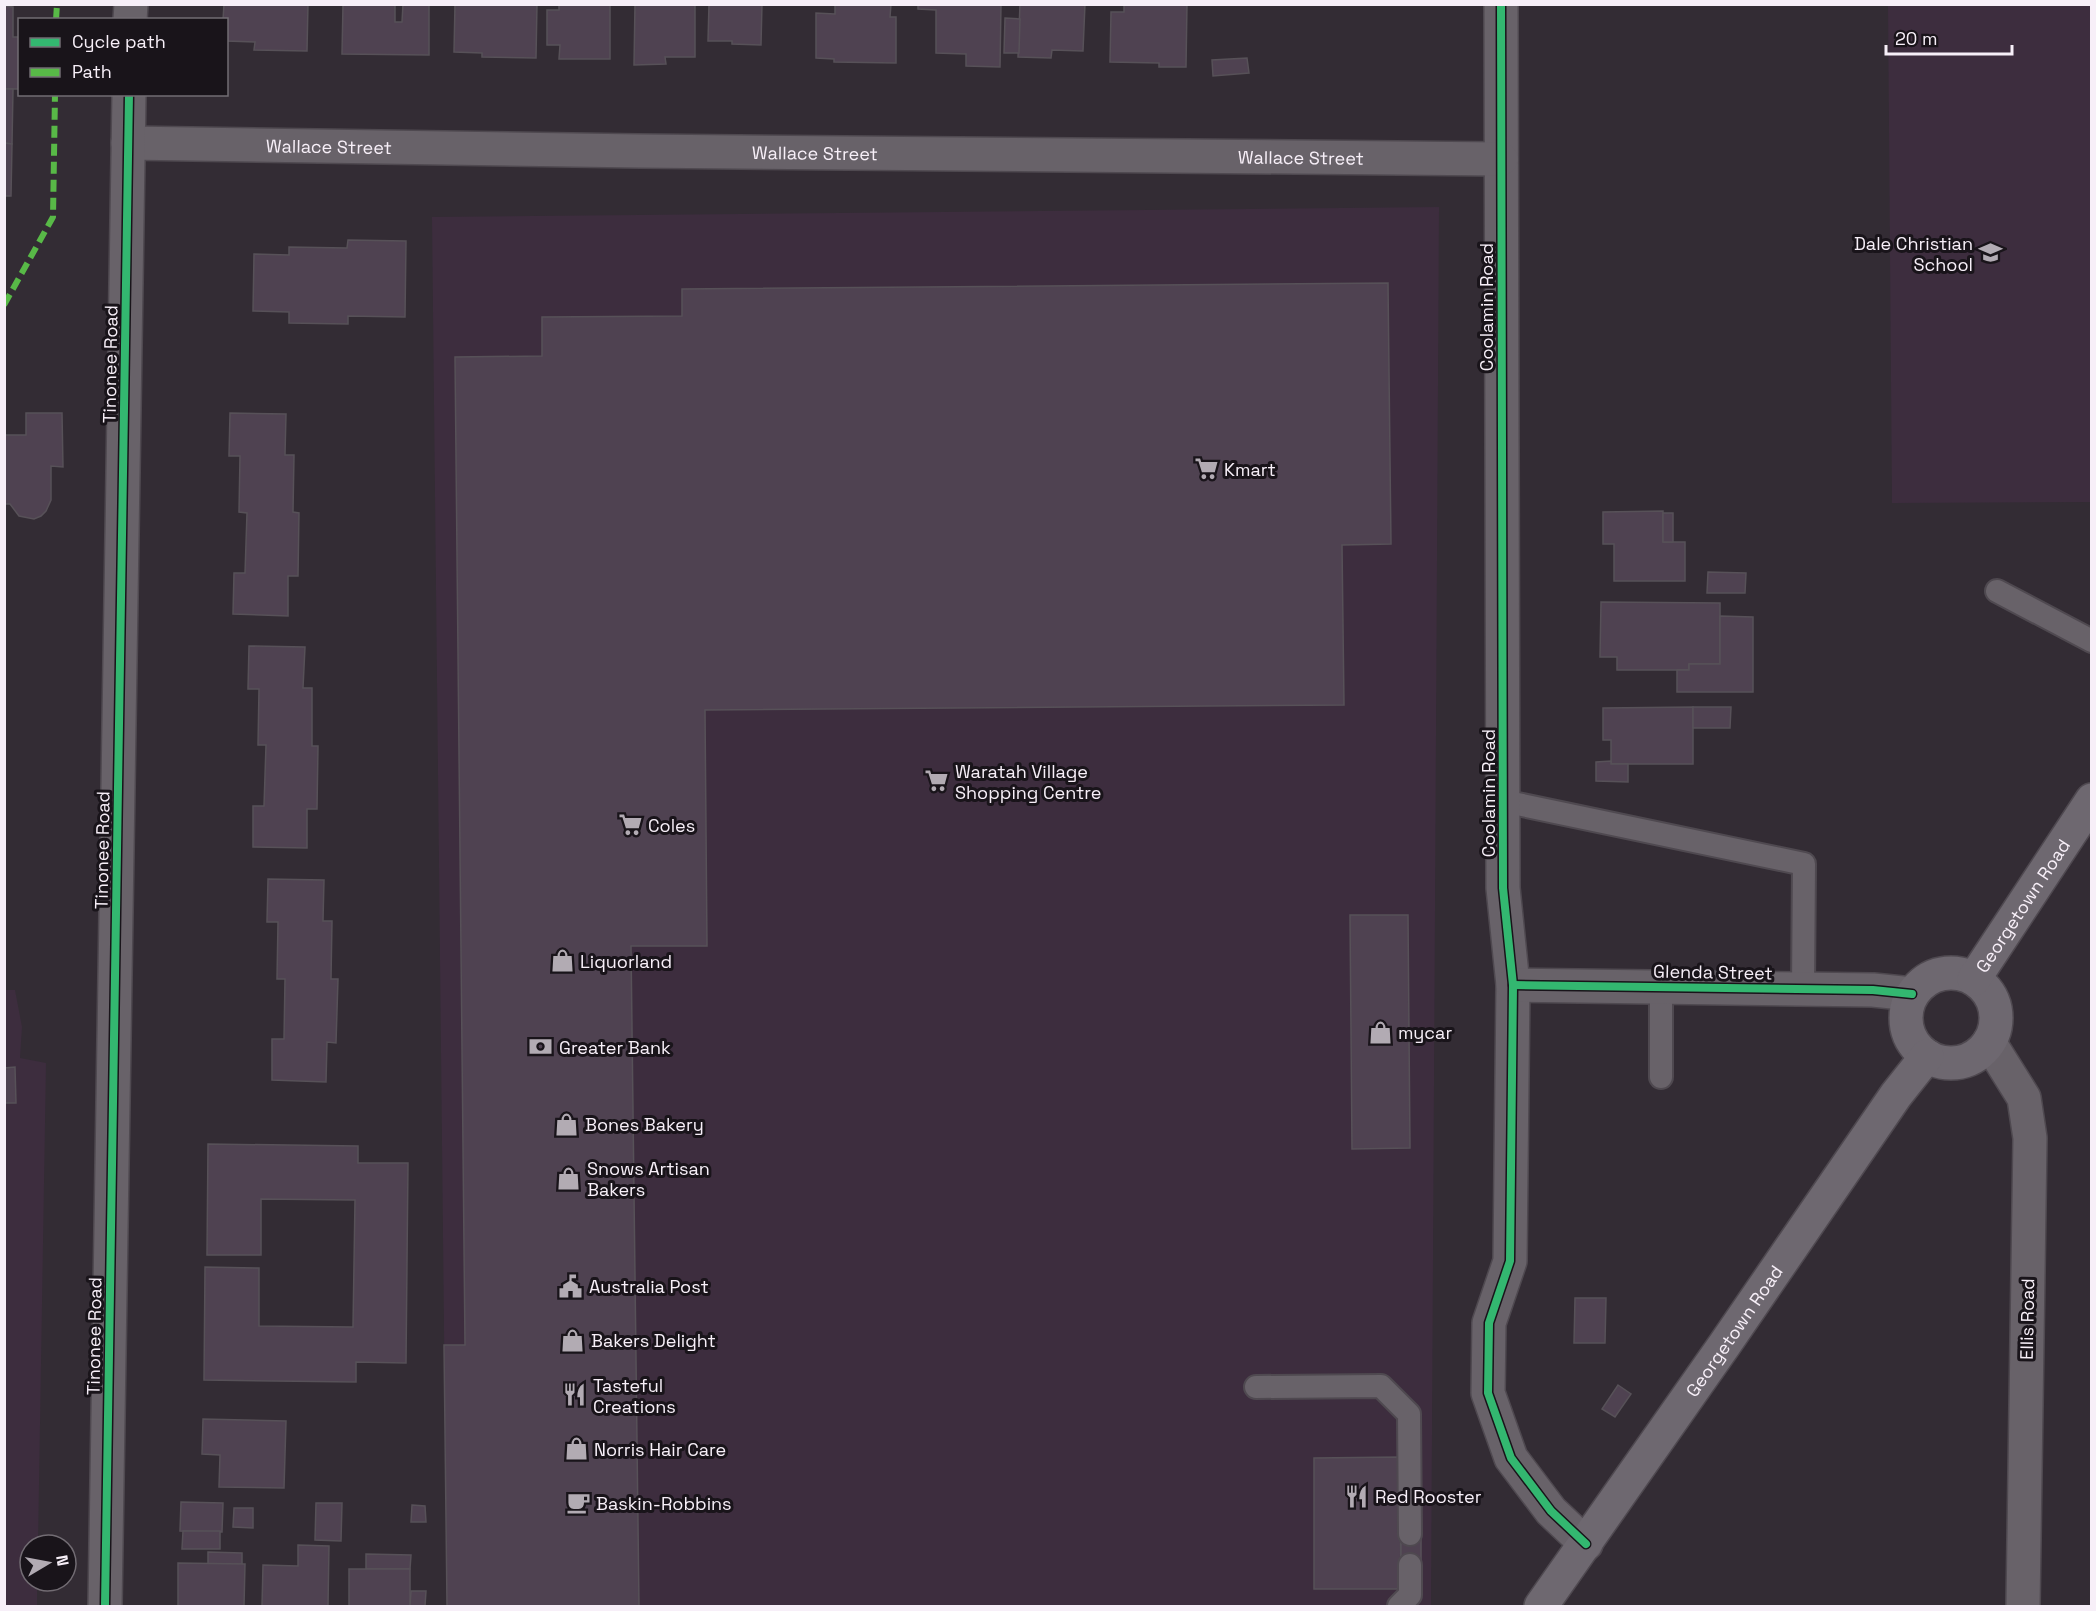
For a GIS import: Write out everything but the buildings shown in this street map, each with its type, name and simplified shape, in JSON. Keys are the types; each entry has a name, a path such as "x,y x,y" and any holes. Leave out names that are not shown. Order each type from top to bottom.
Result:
{"street":[{"name":"Coolamin Road","path":"1501,4 1503,888 1513,985 1510,1261 1489,1323 1488,1393 1511,1458 1551,1510 1586,1545"},
{"name":"Tinonee Road","path":"105,1606 129,96"},
{"name":"Wallace Street","path":"128,143 651,151 1501,159"},
{"name":"Georgetown Road","path":"1974,980 2091,800"},
{"path":"1946,972 1966,975 1987,992 1993,1003 1996,1016 1989,1042 1972,1058 1960,1062 1949,1063 1927,1056 1918,1049 1907,1028 1905,1016 1912,994 1927,980 1946,972"},
{"name":"Glenda Street","path":"1513,985 1803,988 1873,990 1912,994"},
{"name":"Ellis Road","path":"1989,1042 2024,1098 2030,1138 2023,1606"},
{"name":"Georgetown Road","path":"1541,1606 1586,1545 1896,1095 1927,1056"}],"lane":[{"path":"1998,591 2091,641"},
{"path":"1503,801 1804,864 1803,988"},
{"path":"1660,1077 1661,987"},
{"path":"1256,1386 1381,1386 1409,1414 1410,1534"},
{"path":"1400,1606 1410,1595 1410,1565"}],"shaded area":[{"name":"Dale Christian School","path":"1888,5 2091,5 2091,502 1892,503"},
{"name":"Waratah Village Shopping Centre","path":"1439,207 1431,1606 447,1606 432,217"},
{"path":"5,990 15,990 22,1027 20,1058 46,1063 38,1533 18,1533 18,1593 37,1593 37,1606 5,1606"}],"marked path":[{"path":"56,18 57,4"},
{"path":"4,305 53,217 55,96"}],"cycle path":[{"path":"1501,4 1503,888 1513,985 1510,1261 1489,1323 1488,1393 1511,1458 1551,1511 1586,1544"},
{"path":"105,1606 129,96"},
{"path":"1513,985 1873,990 1912,994"}],"place":[{"name":"Dale Christian School","path":"1991,253"},
{"name":"Kmart","path":"1206,469"},
{"name":"Waratah Village Shopping Centre","path":"937,781"},
{"name":"Coles","path":"630,825"},
{"name":"Liquorland","path":"562,961"},
{"name":"mycar","path":"1380,1032"},
{"name":"Greater Bank","path":"541,1047"},
{"name":"Bones Bakery","path":"567,1124"},
{"name":"Snows Artisan Bakers","path":"569,1178"},
{"name":"Australia Post","path":"571,1286"},
{"name":"Bakers Delight","path":"573,1340"},
{"name":"Tasteful Creations","path":"575,1395"},
{"name":"Norris Hair Care","path":"576,1449"},
{"name":"Red Rooster","path":"1357,1496"},
{"name":"Baskin-Robbins","path":"578,1503"}]}
